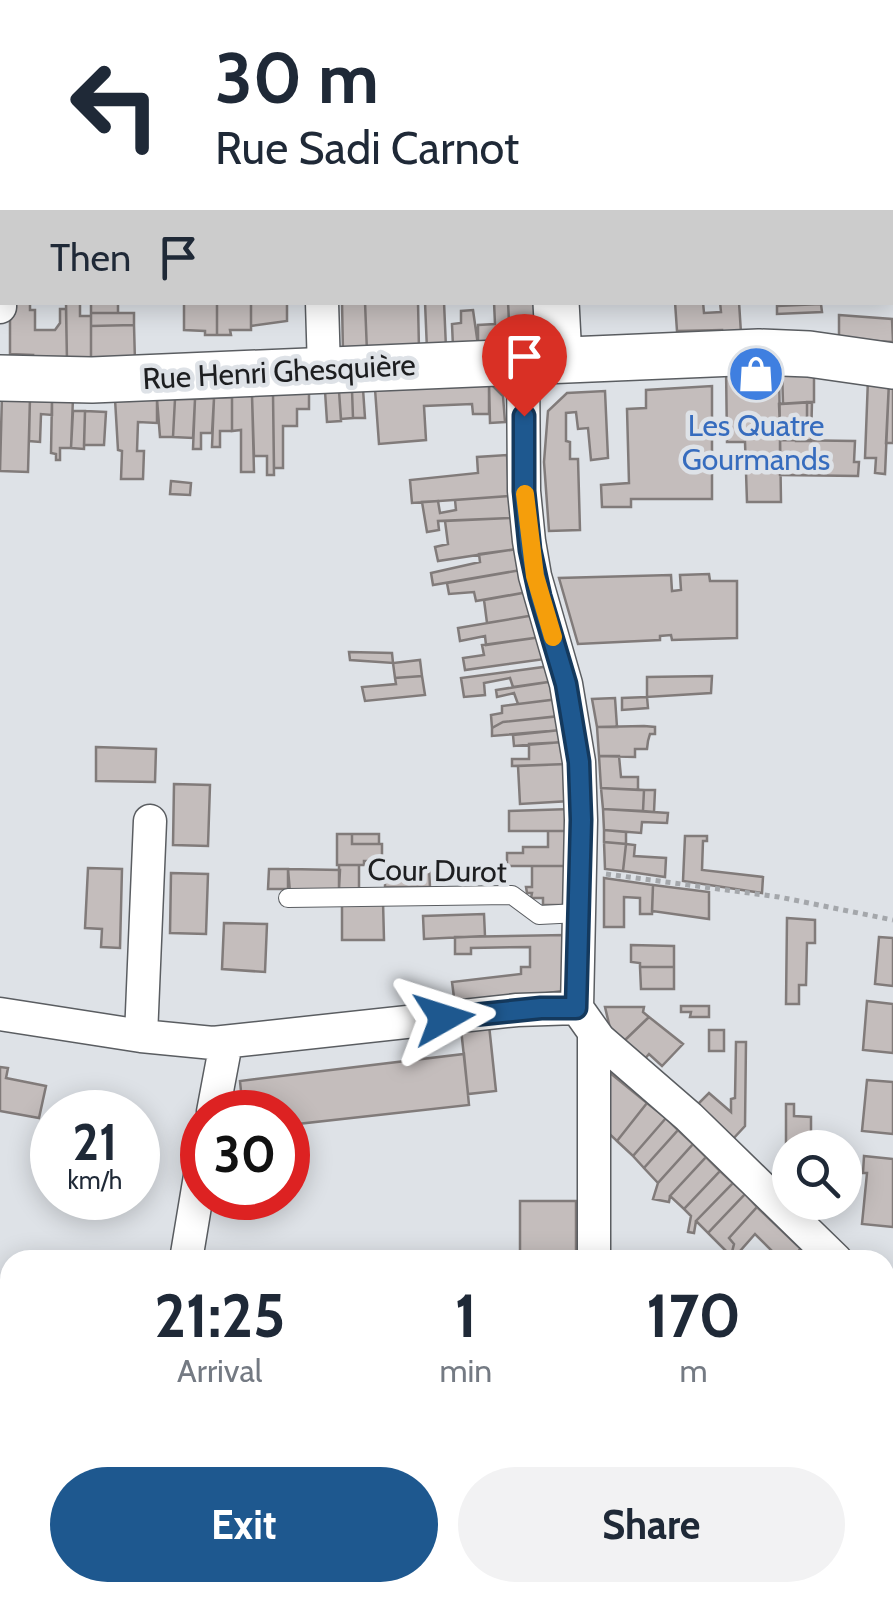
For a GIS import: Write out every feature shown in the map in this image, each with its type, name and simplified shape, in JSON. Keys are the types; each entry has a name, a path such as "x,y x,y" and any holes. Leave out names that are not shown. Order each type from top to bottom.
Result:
{"street":[{"path":"322,305 324,370"},
{"path":"555,305 541,360 528,530 535,576 566,684 580,786 579,913 594,1250"},
{"name":"Rue Henri Ghesquière","path":"0,378 75,381 786,352 893,366"},
{"path":"141,1036 150,822"},
{"path":"0,1014 195,1043 226,1043 517,1010 585,1021 826,1250"},
{"path":"216,1090 226,1043"},
{"path":"188,1250 193,1220"}],"lane":[{"name":"Cour Durot","path":"288,898 512,895 539,914 579,913"}],"path":[{"path":"579,870 779,897 893,920"}],"building":[{"path":"10,305 30,305 30,310 35,310 35,330 55,330 60,323 60,309 66,309 67,362 32,361 33,355 10,354"},
{"path":"66,305 80,305 80,316 91,316 91,363 67,362"},
{"path":"91,305 118,305 118,313 91,313"},
{"path":"184,305 217,305 217,335 184,330"},
{"path":"217,305 251,305 251,330 230,330 231,335 217,335"},
{"path":"251,305 287,305 287,321 251,326"},
{"path":"342,305 365,305 367,352 343,353"},
{"path":"365,305 418,305 419,350 367,352"},
{"path":"425,305 444,305 446,348 427,350"},
{"path":"494,305 508,305 510,342 478,345 478,325 495,324"},
{"path":"508,305 535,305 536,330 526,341 510,342"},
{"path":"675,305 703,305 704,313 721,312 720,305 739,305 741,333 677,331"},
{"path":"821,305 822,312 777,314 777,306"},
{"path":"473,310 478,345 453,347 452,324 461,323 461,311"},
{"path":"91,313 134,313 134,325 91,326"},
{"path":"839,315 892,319 893,342 839,339"},
{"path":"134,325 135,362 91,363 91,326"},
{"path":"726,367 779,368 781,502 747,502 745,442 727,442"},
{"path":"782,369 814,370 814,402 783,404"},
{"path":"868,379 889,382 885,474 875,473 876,458 865,458"},
{"path":"489,382 503,396 505,422 490,423"},
{"path":"489,382 489,414 473,414 472,404 424,406 426,440 379,444 375,389"},
{"path":"889,382 893,382 893,443 886,443"},
{"path":"712,386 712,499 631,499 631,507 602,507 601,485 629,483 627,409 646,408 646,390"},
{"path":"363,389 365,418 353,418 352,390"},
{"path":"352,390 353,418 341,419 339,391"},
{"path":"325,391 339,391 341,421 327,422"},
{"path":"605,391 608,458 591,460 588,428 578,429 576,412 566,413 570,459 578,459 580,530 549,531 544,462 548,411 567,393"},
{"path":"309,392 309,409 297,409 297,426 283,426 283,468 274,468 273,394"},
{"path":"2,394 30,397 28,472 0,471"},
{"path":"273,394 274,475 267,475 267,456 254,456 252,395"},
{"path":"252,395 254,472 241,472 241,430 232,431 232,397"},
{"path":"30,397 52,398 52,415 41,414 40,442 29,441"},
{"path":"232,397 232,431 220,431 220,447 212,447 214,398"},
{"path":"52,398 73,398 71,448 60,448 60,460 51,453"},
{"path":"214,398 212,433 201,433 201,449 193,449 195,399"},
{"path":"115,399 157,399 157,423 138,422 137,451 144,451 143,479 121,479 122,451 118,450"},
{"path":"157,399 175,399 173,437 160,437"},
{"path":"175,399 195,399 193,438 173,437"},
{"path":"807,402 812,402 811,441 796,441 796,429 807,429"},
{"path":"807,402 807,429 780,429 779,404"},
{"path":"73,411 85,411 84,449 71,448"},
{"path":"85,411 106,412 104,445 84,445"},
{"path":"780,440 855,441 858,476 780,475"},
{"path":"507,455 509,496 412,503 410,480 478,473 477,457"},
{"path":"171,481 191,483 190,495 170,494"},
{"path":"509,496 512,518 438,521 439,530 427,532 422,502 438,501 440,513 456,510 455,500"},
{"path":"512,518 517,549 438,561 435,547 448,544 445,521"},
{"path":"517,549 521,570 433,585 431,573 480,562 479,554"},
{"path":"521,570 528,592 476,601 474,592 449,594 447,583"},
{"path":"709,574 710,581 737,581 737,638 672,640 671,635 660,636 660,640 578,644 559,578 671,575 672,591 681,590 680,575"},
{"path":"528,592 535,615 487,623 484,600"},
{"path":"535,615 542,637 486,645 485,636 460,641 458,628"},
{"path":"542,637 545,659 465,670 463,658 484,655 482,645"},
{"path":"349,652 392,653 393,663 350,660"},
{"path":"420,660 422,676 395,678 393,663"},
{"path":"551,666 555,681 513,687 510,678 484,683 485,695 464,697 461,678"},
{"path":"422,676 425,695 365,701 362,687 396,684 395,678"},
{"path":"712,676 711,693 647,697 647,677"},
{"path":"555,681 559,699 518,704 514,693 497,697 496,690"},
{"path":"647,697 648,708 622,710 622,698"},
{"path":"615,698 617,727 597,727 592,699"},
{"path":"559,699 562,716 503,722 492,728 491,715 502,713 502,706"},
{"path":"560,716 561,730 492,736 492,728 503,722"},
{"path":"597,727 655,727 655,734 650,734 647,749 635,749 635,757 599,756"},
{"path":"561,730 562,742 514,746 513,735"},
{"path":"566,742 567,764 512,766 512,759 529,759 529,744"},
{"path":"96,747 156,749 155,782 96,781"},
{"path":"599,756 619,756 621,777 638,777 638,790 601,788"},
{"path":"567,764 570,801 520,804 518,766"},
{"path":"174,784 210,785 208,846 173,845"},
{"path":"601,788 644,790 643,811 603,809"},
{"path":"644,790 655,790 654,812 643,811"},
{"path":"571,809 570,831 509,831 509,811"},
{"path":"603,809 668,813 667,823 642,822 641,833 604,830"},
{"path":"604,830 626,832 626,844 604,842"},
{"path":"548,831 570,831 569,866 507,866 507,853 523,853 523,847 548,847"},
{"path":"337,834 352,834 352,844 382,844 382,861 337,865"},
{"path":"352,834 379,834 379,844 352,844"},
{"path":"685,836 707,836 707,841 703,841 702,870 763,877 762,893 683,881"},
{"path":"604,842 626,844 623,871 605,869"},
{"path":"626,844 635,845 634,856 666,858 665,877 623,871"},
{"path":"339,865 359,865 359,889 339,889"},
{"path":"532,866 566,866 563,905 543,905 543,898 531,898 532,893 527,893 526,887 532,887"},
{"path":"88,868 122,869 120,948 101,947 102,929 85,928"},
{"path":"429,868 430,887 385,887 385,869"},
{"path":"269,869 288,869 288,889 268,889"},
{"path":"288,869 340,870 339,889 290,892"},
{"path":"171,873 208,874 206,934 170,933"},
{"path":"604,878 653,885 652,914 640,914 640,898 624,897 624,927 604,927"},
{"path":"653,885 709,892 709,919 652,911"},
{"path":"342,901 383,901 384,940 342,940"},
{"path":"484,914 485,936 424,939 423,916"},
{"path":"787,918 815,920 815,943 807,943 806,985 799,985 799,1004 786,1004"},
{"path":"224,923 267,924 265,972 222,969"},
{"path":"565,935 563,991 455,1005 452,982 521,974 521,967 530,967 530,947 471,948 471,954 455,954 455,937"},
{"path":"879,937 893,938 893,986 875,984"},
{"path":"631,945 674,946 674,967 640,967 640,963 631,962"},
{"path":"640,967 674,967 674,989 641,989"},
{"path":"867,1001 893,1004 893,1053 863,1050"},
{"path":"681,1006 709,1006 709,1017 690,1017 691,1012 681,1012"},
{"path":"605,1007 644,1007 643,1012 649,1017 624,1041 610,1028"},
{"path":"649,1017 683,1044 662,1066 649,1054 643,1061 624,1041"},
{"path":"489,1025 496,1091 468,1094 461,1029"},
{"path":"709,1030 724,1030 724,1051 709,1051"},
{"path":"736,1042 746,1042 745,1126 732,1140 696,1106 709,1093 731,1112"},
{"path":"464,1054 469,1105 310,1123 310,1090 241,1090 240,1081"},
{"path":"0,1067 8,1068 6,1078 46,1086 45,1090 30,1090 30,1116 0,1111"},
{"path":"604,1068 647,1103 617,1141 604,1129"},
{"path":"867,1080 893,1082 893,1134 862,1131"},
{"path":"647,1103 666,1118 633,1156 617,1141"},
{"path":"786,1104 794,1104 794,1116 811,1117 811,1130 786,1130"},
{"path":"666,1118 678,1130 644,1168 633,1156"},
{"path":"678,1130 693,1144 658,1183 644,1168"},
{"path":"693,1144 706,1157 670,1196 669,1202 653,1199 658,1183"},
{"path":"864,1156 893,1159 893,1227 862,1224 867,1173 863,1173"},
{"path":"706,1157 720,1171 684,1209 670,1196"},
{"path":"720,1171 733,1183 696,1221 694,1233 688,1232 691,1216 684,1209"},
{"path":"733,1183 745,1194 708,1233 696,1221"},
{"path":"745,1194 757,1207 729,1238 734,1244 732,1250 725,1250 708,1233"},
{"path":"520,1201 576,1201 576,1250 520,1250"},
{"path":"757,1207 800,1248 771,1250 755,1234 741,1250 732,1250 734,1244 729,1238"}],"slow traffic":[{"path":"525,494 535,576 553,637"}],"place":[{"name":"Les Quatre Gourmands","path":"756,374"}],"route":[{"path":"444,1018 576,1008 579,762 566,684 530,550 524,491 524,416"}]}
